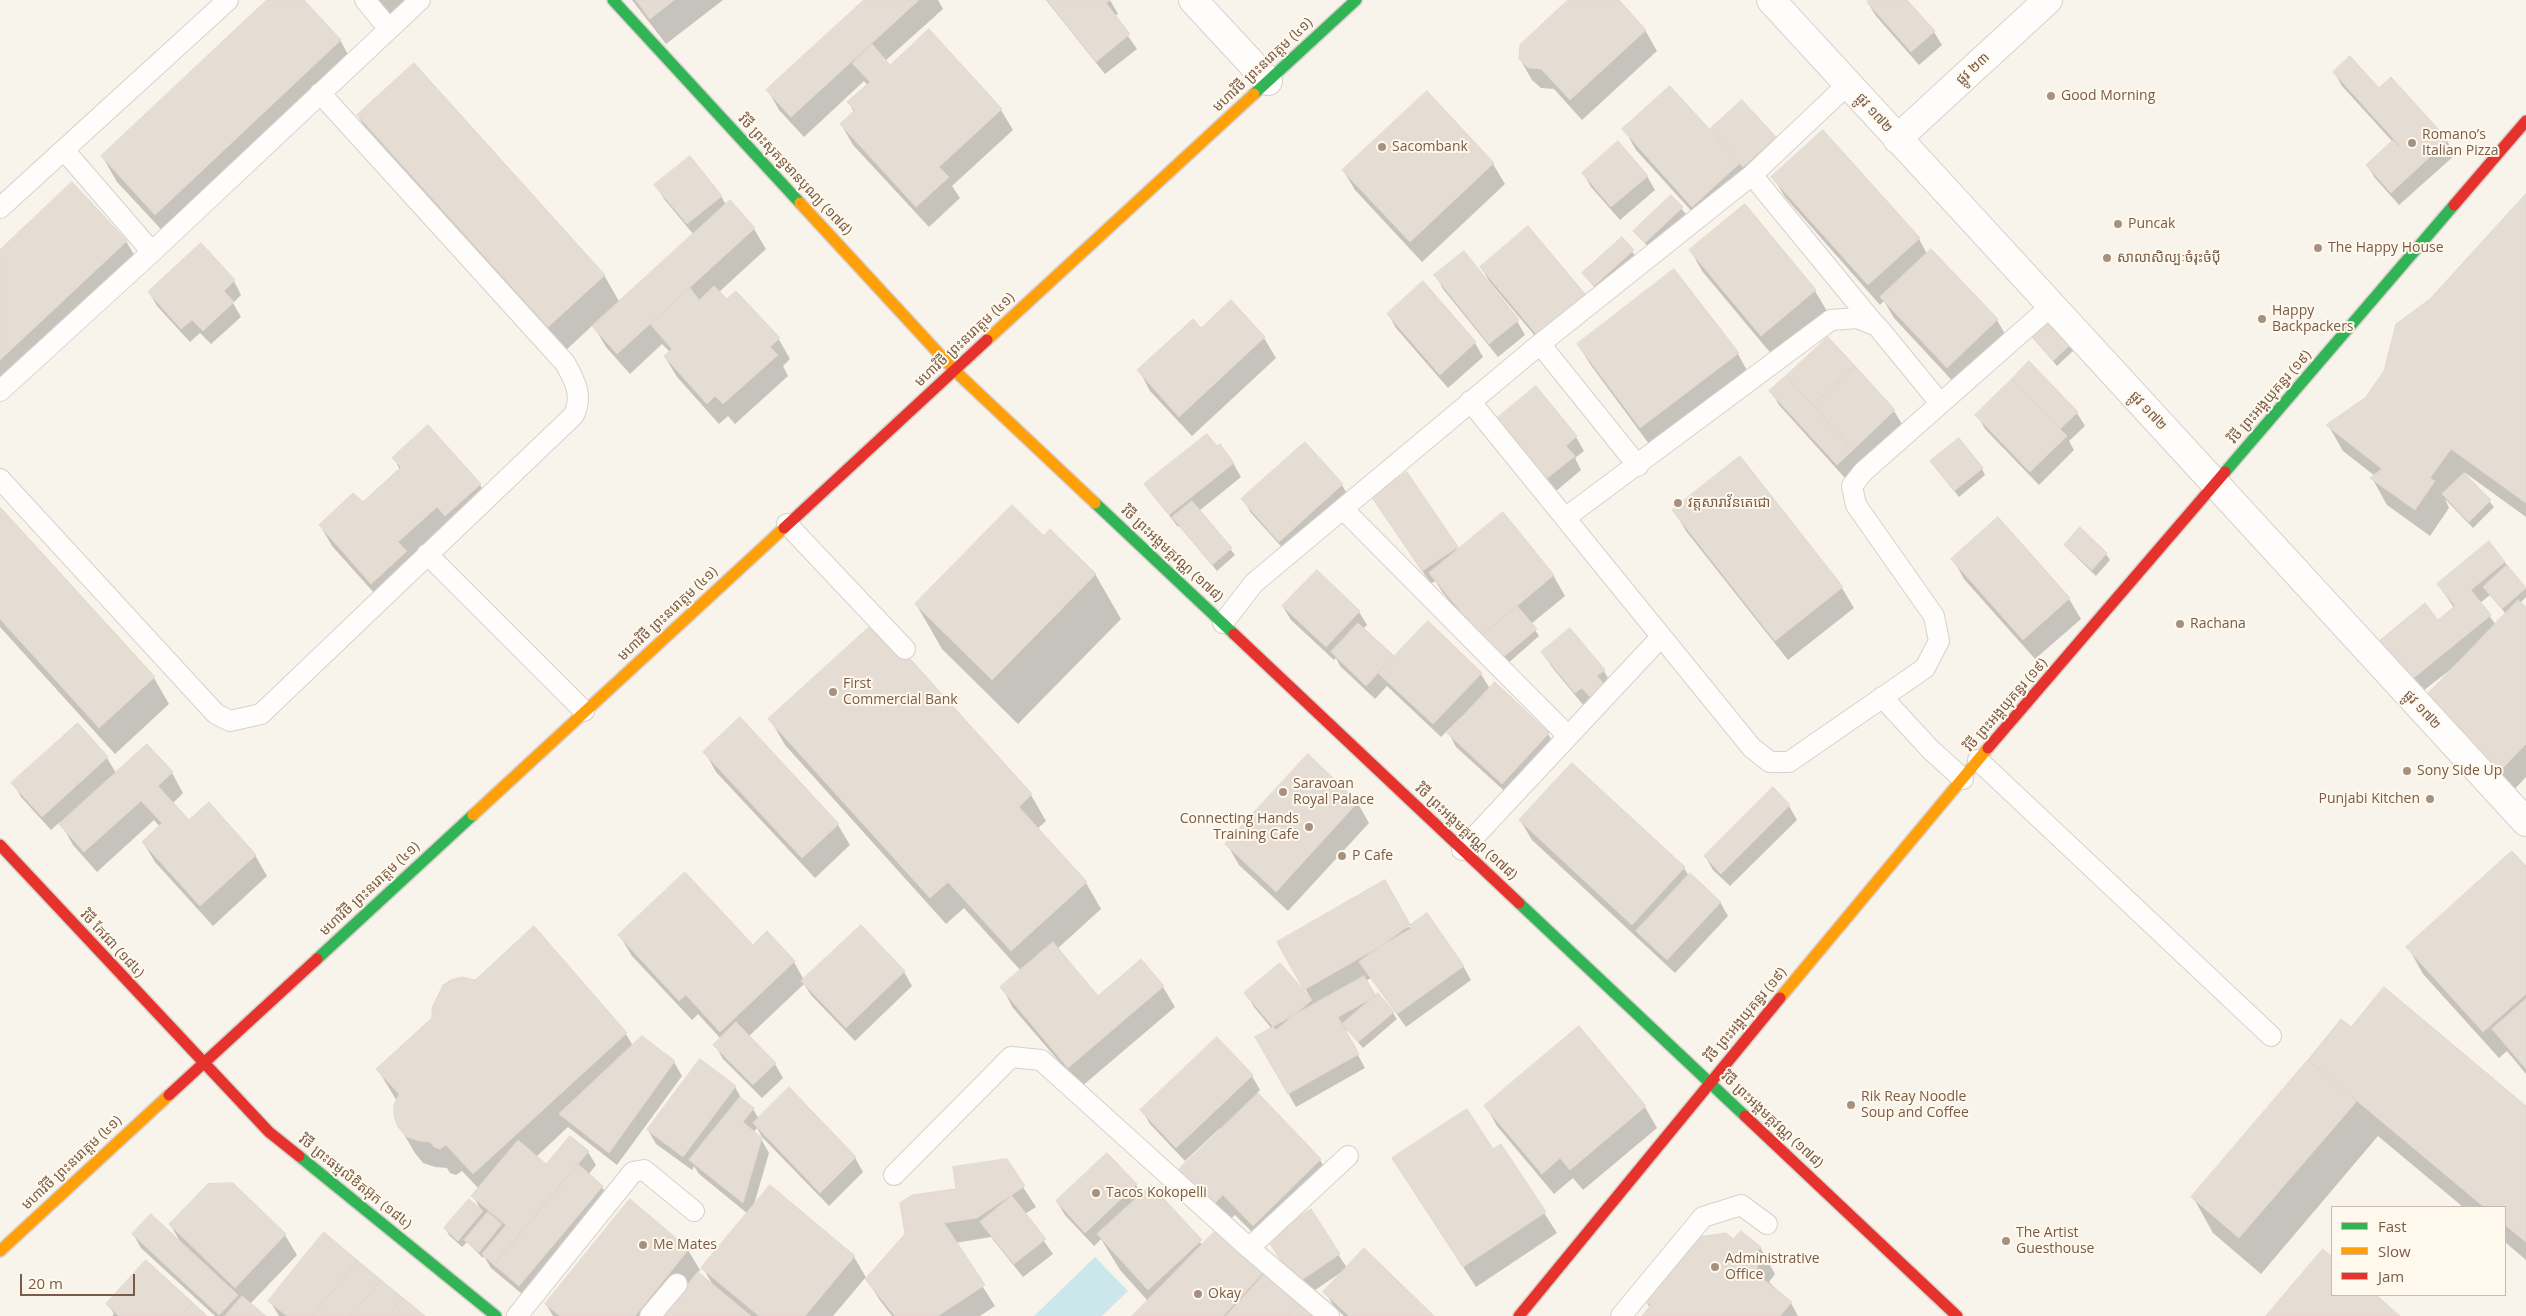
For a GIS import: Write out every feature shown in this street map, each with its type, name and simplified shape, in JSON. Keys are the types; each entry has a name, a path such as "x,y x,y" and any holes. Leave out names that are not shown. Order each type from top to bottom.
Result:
{"street":[{"name":"វិថី ព្រះសុគន្ធមានបុណ្យ (១៧៨)","path":"613,0 954,370"},
{"path":"1193,0 1268,81"},
{"name":"មហាវិថី ព្រះនរោត្តម (៤១)","path":"0,1251 1356,0"},
{"name":"ផ្លូវ ១៧២","path":"1771,0 2215,484 2522,811"},
{"name":"ផ្លូវ ២៣","path":"1898,139 2048,0"},
{"name":"វិថី ព្រះអង្គយុគន្ធរ (១៩)","path":"1520,1316 1710,1082 1978,760 2526,121"},
{"name":"វិថី ព្រះអង្គមគ្គវណ្ណ (១៧៨)","path":"954,370 1956,1316"},
{"name":"វិថី កែវជា (១៨៤)","path":"0,845 203,1063"},
{"name":"វិថី ព្រះធម្មលិខិតអ៊ុក (១៨៤)","path":"203,1063 269,1132 496,1316"}],"lane":[{"path":"0,208 228,0"},
{"path":"365,0 389,29"},
{"path":"0,391 152,252 420,0"},
{"path":"1223,623 1254,583 1470,401 1752,175 1848,84"},
{"path":"0,479 216,714 230,721 261,714 574,415 579,400 576,384 565,363 320,92"},
{"path":"64,150 152,252"},
{"path":"1752,175 1940,404"},
{"path":"1470,401 1752,748 1770,762 1789,762 1924,668 1939,641 1934,616 1856,505 1852,486 1863,472 2051,306"},
{"path":"1565,518 1638,466 1831,320 1857,318 1877,326"},
{"path":"1540,344 1638,466"},
{"path":"1342,509 1568,736"},
{"path":"787,524 905,649"},
{"path":"427,554 584,712"},
{"path":"1462,850 1661,637"},
{"path":"1882,697 1931,750 1963,779"},
{"path":"1978,760 2271,1036"},
{"path":"894,1175 1011,1057 1041,1060 1249,1248 1329,1316"},
{"path":"1249,1248 1348,1156"},
{"path":"517,1316 633,1172 644,1170 694,1211"},
{"path":"1621,1316 1703,1217 1741,1205 1767,1224"},
{"path":"650,1316 677,1284"}],"water":[{"path":"1095,1257 1128,1291 1102,1316 1034,1316"}],"building":[{"path":"267,0 304,0 341,40 155,215 101,156"},
{"path":"636,0 674,0 650,19"},
{"path":"864,0 919,0 791,117 766,90"},
{"path":"1047,0 1110,0 1106,3 1130,34 1096,62"},
{"path":"1568,0 1619,0 1646,30 1570,100 1541,69 1528,68 1519,59 1520,45"},
{"path":"1869,0 1907,0 1935,31 1911,52 1867,2"},
{"path":"929,29 1002,109 939,167 949,177 916,207 840,124 855,110 847,102 870,82 852,63 872,44 890,65"},
{"path":"2350,56 2379,88 2391,77 2448,140 2391,193 2366,165 2393,140 2399,145 2333,72"},
{"path":"414,63 605,275 548,327 357,115"},
{"path":"1670,86 1740,163 1692,207 1622,129"},
{"path":"1427,91 1494,163 1410,242 1342,170"},
{"path":"1742,100 1776,137 1743,167 1710,129"},
{"path":"1823,130 1920,238 1868,285 1771,177"},
{"path":"1618,141 1648,176 1611,207 1582,173"},
{"path":"690,156 722,196 687,224 654,185"},
{"path":"72,182 127,241 0,360 0,250"},
{"path":"2526,194 2526,503 2451,449 2430,478 2435,481 2415,510 2370,478 2382,469 2326,425 2365,398 2384,371 2396,324 2430,299"},
{"path":"1671,195 1683,207 1645,243 1633,231"},
{"path":"730,200 755,228 617,354 592,326"},
{"path":"1745,204 1816,290 1761,336 1689,250"},
{"path":"1528,226 1585,294 1537,335 1480,267"},
{"path":"1622,237 1634,250 1594,286 1582,273"},
{"path":"201,243 235,280 224,291 234,302 203,331 192,320 181,329 148,292"},
{"path":"1931,249 1998,319 1947,368 1880,297"},
{"path":"1464,251 1519,320 1489,344 1434,275"},
{"path":"1674,269 1739,353 1640,428 1577,344"},
{"path":"1423,281 1476,342 1440,375 1387,314"},
{"path":"714,286 727,299 736,291 780,338 770,347 778,355 723,404 715,396 707,404 664,356 672,349 650,324 690,288 699,300"},
{"path":"1231,300 1265,337 1179,417 1137,370 1193,319 1201,328"},
{"path":"2045,314 2072,343 2053,361 2027,331"},
{"path":"1828,337 1855,366 1813,405 1786,376"},
{"path":"2029,361 2078,412 2060,429 2012,379"},
{"path":"1855,366 1895,410 1853,450 1813,405"},
{"path":"1786,376 1853,450 1837,465 1769,391"},
{"path":"2012,379 2067,436 2030,472 1975,415"},
{"path":"1536,386 1577,436 1566,446 1575,456 1540,484 1491,423"},
{"path":"428,425 481,484 445,516 437,507 398,542 407,551 371,584 319,525 353,493 363,502 401,467 392,458"},
{"path":"1207,434 1217,446 1220,444 1234,463 1169,515 1144,484"},
{"path":"1959,438 1983,468 1954,491 1930,461"},
{"path":"1305,442 1343,484 1279,542 1241,499"},
{"path":"1740,456 1843,587 1775,641 1672,510"},
{"path":"1407,472 1458,547 1422,571 1371,496"},
{"path":"2464,473 2491,500 2469,522 2442,494"},
{"path":"1192,501 1232,548 1212,565 1172,517"},
{"path":"1012,505 1044,536 1050,529 1096,574 992,680 915,604"},
{"path":"0,507 155,677 99,728 0,619"},
{"path":"1503,512 1554,575 1481,636 1429,573"},
{"path":"1998,517 2070,598 2023,640 1951,559"},
{"path":"2080,527 2107,553 2092,570 2064,545"},
{"path":"2489,541 2505,562 2471,590 2491,615 2410,681 2378,642 2425,603 2438,620 2455,606 2437,584"},
{"path":"2507,565 2526,588 2502,609 2483,587"},
{"path":"1317,570 1360,611 1326,647 1282,606"},
{"path":"2518,600 2526,607 2526,744 2497,774 2424,698"},
{"path":"1517,606 1537,629 1501,659 1481,636"},
{"path":"876,621 1032,794 1019,807 1087,882 1011,951 948,882 930,898 768,719"},
{"path":"1428,621 1482,673 1433,724 1378,673"},
{"path":"1358,623 1394,656 1366,686 1331,652"},
{"path":"1570,628 1605,670 1597,676 1606,686 1591,698 1582,688 1575,693 1541,652"},
{"path":"1495,682 1549,733 1502,784 1447,733"},
{"path":"740,717 839,824 802,858 703,752"},
{"path":"78,723 108,757 42,817 11,783"},
{"path":"147,744 173,772 158,786 189,820 209,802 256,855 200,906 142,842 162,823 141,801 84,852 59,824"},
{"path":"1308,754 1358,802 1276,892 1225,844"},
{"path":"1572,763 1685,867 1632,925 1519,820"},
{"path":"1773,787 1790,805 1721,874 1704,856"},
{"path":"2512,851 2526,866 2526,994 2483,1032 2406,947"},
{"path":"685,872 753,945 767,931 795,961 720,1032 686,995 679,1001 618,935"},
{"path":"1690,873 1721,902 1667,960 1636,931"},
{"path":"1385,880 1412,928 1304,990 1277,942"},
{"path":"1427,913 1464,966 1397,1014 1359,962"},
{"path":"861,925 905,971 846,1028 801,981"},
{"path":"534,926 627,1033 473,1174 446,1145 440,1149 434,1147 430,1142 407,1137 398,1127 394,1116 394,1105 399,1094 376,1069 432,1018 432,1008 443,985 451,980 462,977 475,980"},
{"path":"1053,942 1098,996 1141,959 1164,986 1068,1068 1000,987"},
{"path":"1280,963 1312,1000 1276,1030 1244,993"},
{"path":"1364,976 1376,996 1338,1017 1359,1054 1288,1094 1255,1037"},
{"path":"2384,987 2526,1106 2526,1242 2506,1226 2506,1206 2483,1206 2308,1060 2341,1019 2351,1027"},
{"path":"1378,993 1394,1012 1358,1042 1342,1024"},
{"path":"2526,999 2526,1069 2492,1029"},
{"path":"736,1022 776,1063 753,1085 713,1045"},
{"path":"1579,1026 1646,1106 1570,1170 1560,1158 1542,1174 1484,1106"},
{"path":"642,1036 675,1061 609,1153 559,1114"},
{"path":"1217,1037 1253,1075 1176,1148 1140,1110"},
{"path":"700,1059 736,1086 683,1157 647,1130"},
{"path":"2308,1060 2357,1101 2239,1238 2191,1197"},
{"path":"789,1087 856,1157 820,1193 753,1123"},
{"path":"1258,1093 1321,1159 1253,1226 1223,1195 1208,1210 1174,1174"},
{"path":"740,1097 754,1108 743,1122 762,1138 743,1203 689,1160"},
{"path":"1467,1109 1493,1149 1501,1144 1546,1212 1463,1267 1392,1158"},
{"path":"570,1136 589,1151 494,1265 482,1254 506,1225 471,1196 518,1140 546,1164"},
{"name":"Tacos Kokopelli","path":"1107,1153 1137,1184 1085,1233 1056,1201"},
{"path":"1007,1159 1025,1186 977,1218 944,1223 985,1285 938,1316 895,1316 865,1279 905,1234 900,1203 912,1195 956,1189 953,1167"},
{"path":"578,1164 603,1186 519,1286 494,1265"},
{"path":"233,1183 286,1234 235,1288 169,1224 208,1184"},
{"path":"770,1185 855,1256 805,1316 759,1316 701,1268"},
{"path":"1151,1185 1202,1240 1148,1290 1097,1234"},
{"path":"1012,1196 1046,1239 1014,1264 980,1222"},
{"path":"469,1199 483,1211 458,1241 444,1228"},
{"path":"630,1199 689,1249 635,1316 560,1316 545,1304"},
{"path":"1311,1209 1340,1254 1296,1284 1267,1239"},
{"path":"488,1212 502,1224 479,1252 464,1240"},
{"path":"151,1214 238,1295 219,1315 132,1234"},
{"name":"Okay","path":"1217,1229 1264,1272 1223,1316 1132,1316"},
{"name":"Administrative Office","path":"1741,1231 1761,1247 1753,1256 1757,1259 1758,1275 1792,1302 1780,1316 1642,1316 1651,1305 1645,1301 1698,1237 1726,1233 1733,1239"},
{"path":"324,1232 358,1261 312,1316 287,1316 268,1301"},
{"path":"1364,1248 1434,1316 1349,1316 1323,1292"},
{"path":"2323,1249 2331,1256 2331,1296 2377,1296 2400,1316 2266,1316"},
{"path":"146,1260 193,1303 180,1316 119,1316 106,1304"},
{"path":"358,1261 381,1280 351,1316 312,1316"},
{"path":"1269,1269 1303,1300 1289,1316 1226,1316"},
{"path":"698,1272 751,1316 662,1316"},
{"path":"381,1280 403,1298 388,1316 351,1316"},
{"path":"242,1296 266,1316 225,1316"},
{"path":"403,1298 425,1316 388,1316"},
{"path":"1303,1300 1320,1316 1289,1316"},
{"path":"193,1303 207,1316 180,1316"}],"traffic: fast":[{"path":"613,0 800,203"},
{"path":"1254,94 1356,0"},
{"path":"2225,472 2454,205"},
{"path":"1095,503 1234,634"},
{"path":"317,959 473,815"},
{"path":"1519,903 1745,1116"},
{"path":"299,1156 496,1316"}],"traffic: slow":[{"path":"987,340 1254,94"},
{"path":"800,203 954,370 1095,503"},
{"path":"473,815 784,528"},
{"path":"1780,998 1988,748"},
{"path":"0,1251 169,1095"}],"traffic: jam":[{"path":"2454,205 2526,121"},
{"path":"784,528 987,340"},
{"path":"1988,748 2225,472"},
{"path":"1234,634 1519,903"},
{"path":"0,845 269,1132 299,1156"},
{"path":"169,1095 317,959"},
{"path":"1519,1316 1780,998"},
{"path":"1745,1116 1957,1316"}],"place":[{"name":"Good Morning","path":"2051,96"},
{"name":"Romano’s Italian Pizza","path":"2412,143"},
{"name":"Sacombank","path":"1382,147"},
{"name":"Puncak","path":"2118,224"},
{"name":"The Happy House","path":"2318,248"},
{"name":"សាលាសិល្បៈចំរុះចំប៉ី","path":"2107,258"},
{"name":"Happy Backpackers","path":"2262,319"},
{"name":"វត្តសារាវ័នតេជោ","path":"1678,503"},
{"name":"Rachana","path":"2180,624"},
{"name":"First Commercial Bank","path":"833,692"},
{"name":"Sony Side Up","path":"2407,771"},
{"name":"Saravoan Royal Palace","path":"1283,792"},
{"name":"Punjabi Kitchen","path":"2430,799"},
{"name":"Connecting Hands Training Cafe","path":"1309,827"},
{"name":"P Cafe","path":"1342,856"},
{"name":"Rik Reay Noodle Soup and Coffee","path":"1851,1105"},
{"name":"Tacos Kokopelli","path":"1096,1193"},
{"name":"The Artist Guesthouse","path":"2006,1241"},
{"name":"Me Mates","path":"643,1245"},
{"name":"Administrative Office","path":"1715,1267"},
{"name":"Okay","path":"1198,1294"}]}
